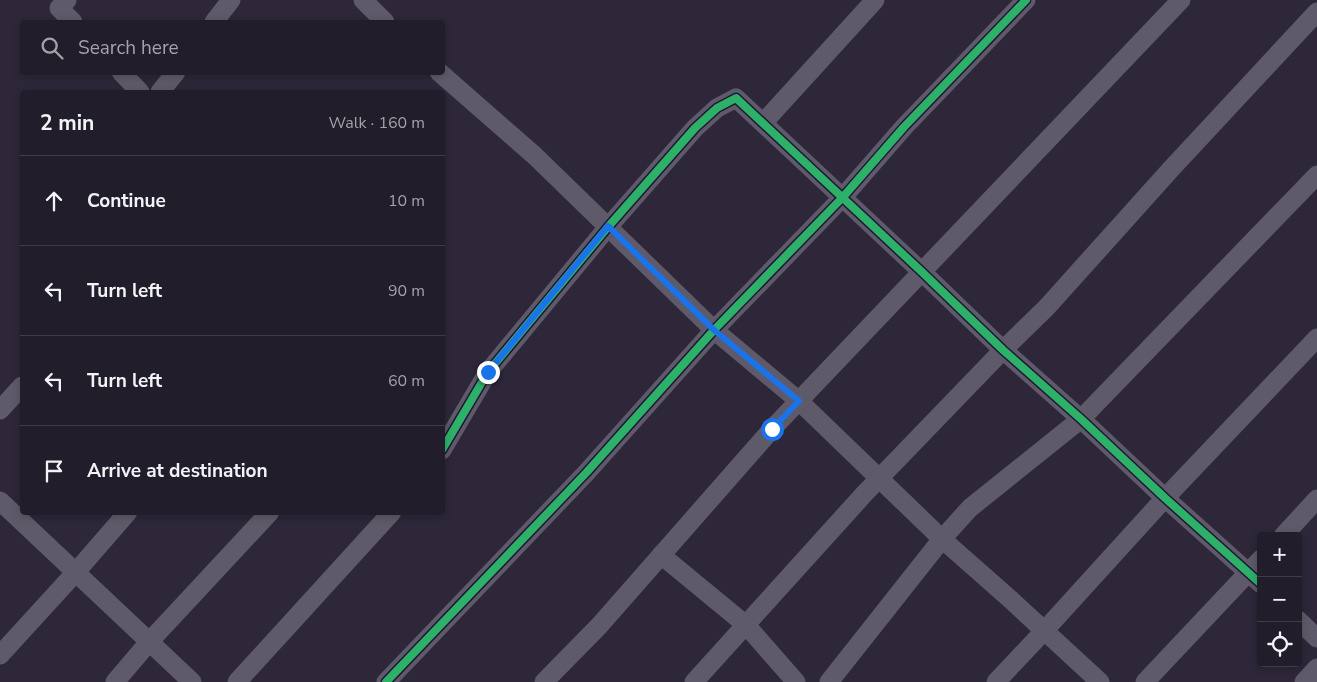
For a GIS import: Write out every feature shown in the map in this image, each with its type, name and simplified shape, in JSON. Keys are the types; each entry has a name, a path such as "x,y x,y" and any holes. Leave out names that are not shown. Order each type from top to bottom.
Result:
{"street":[{"path":"216,20 231,0"},
{"path":"363,0 383,20"},
{"path":"763,123 875,0"},
{"path":"386,682 586,473 714,330 843,198 904,127 1026,0"},
{"path":"544,682 599,626 772,429 1181,0"},
{"path":"60,3 72,20"},
{"path":"694,682 880,478 1046,307 1317,12"},
{"path":"124,75 138,90"},
{"path":"162,90 174,75"},
{"path":"445,85 535,156 714,330 799,401 942,539 1100,682"},
{"path":"445,445 488,372 608,226 695,128 717,108 736,98 1003,350 1081,419 1164,498 1247,572 1257,572"},
{"path":"829,682 942,539 970,508 1081,419 1317,175"},
{"path":"996,682 1164,498 1317,338"},
{"path":"0,410 20,388"},
{"path":"1287,532 1317,499"},
{"path":"0,501 192,682"},
{"path":"0,655 76,573 125,515"},
{"path":"115,682 149,642 267,515"},
{"path":"237,682 389,515"},
{"path":"661,555 746,625 796,682"},
{"path":"1145,682 1257,572"},
{"path":"1300,622 1317,638"},
{"path":"1304,682 1317,668"}],"cycle path":[{"path":"386,682 586,473 714,330 843,197 904,127 1026,0"},
{"path":"445,445 488,372 608,227 695,128 717,108 736,98 1003,350 1257,580"}],"route":[{"path":"488,372 608,226 714,330 799,401 772,429"}]}
